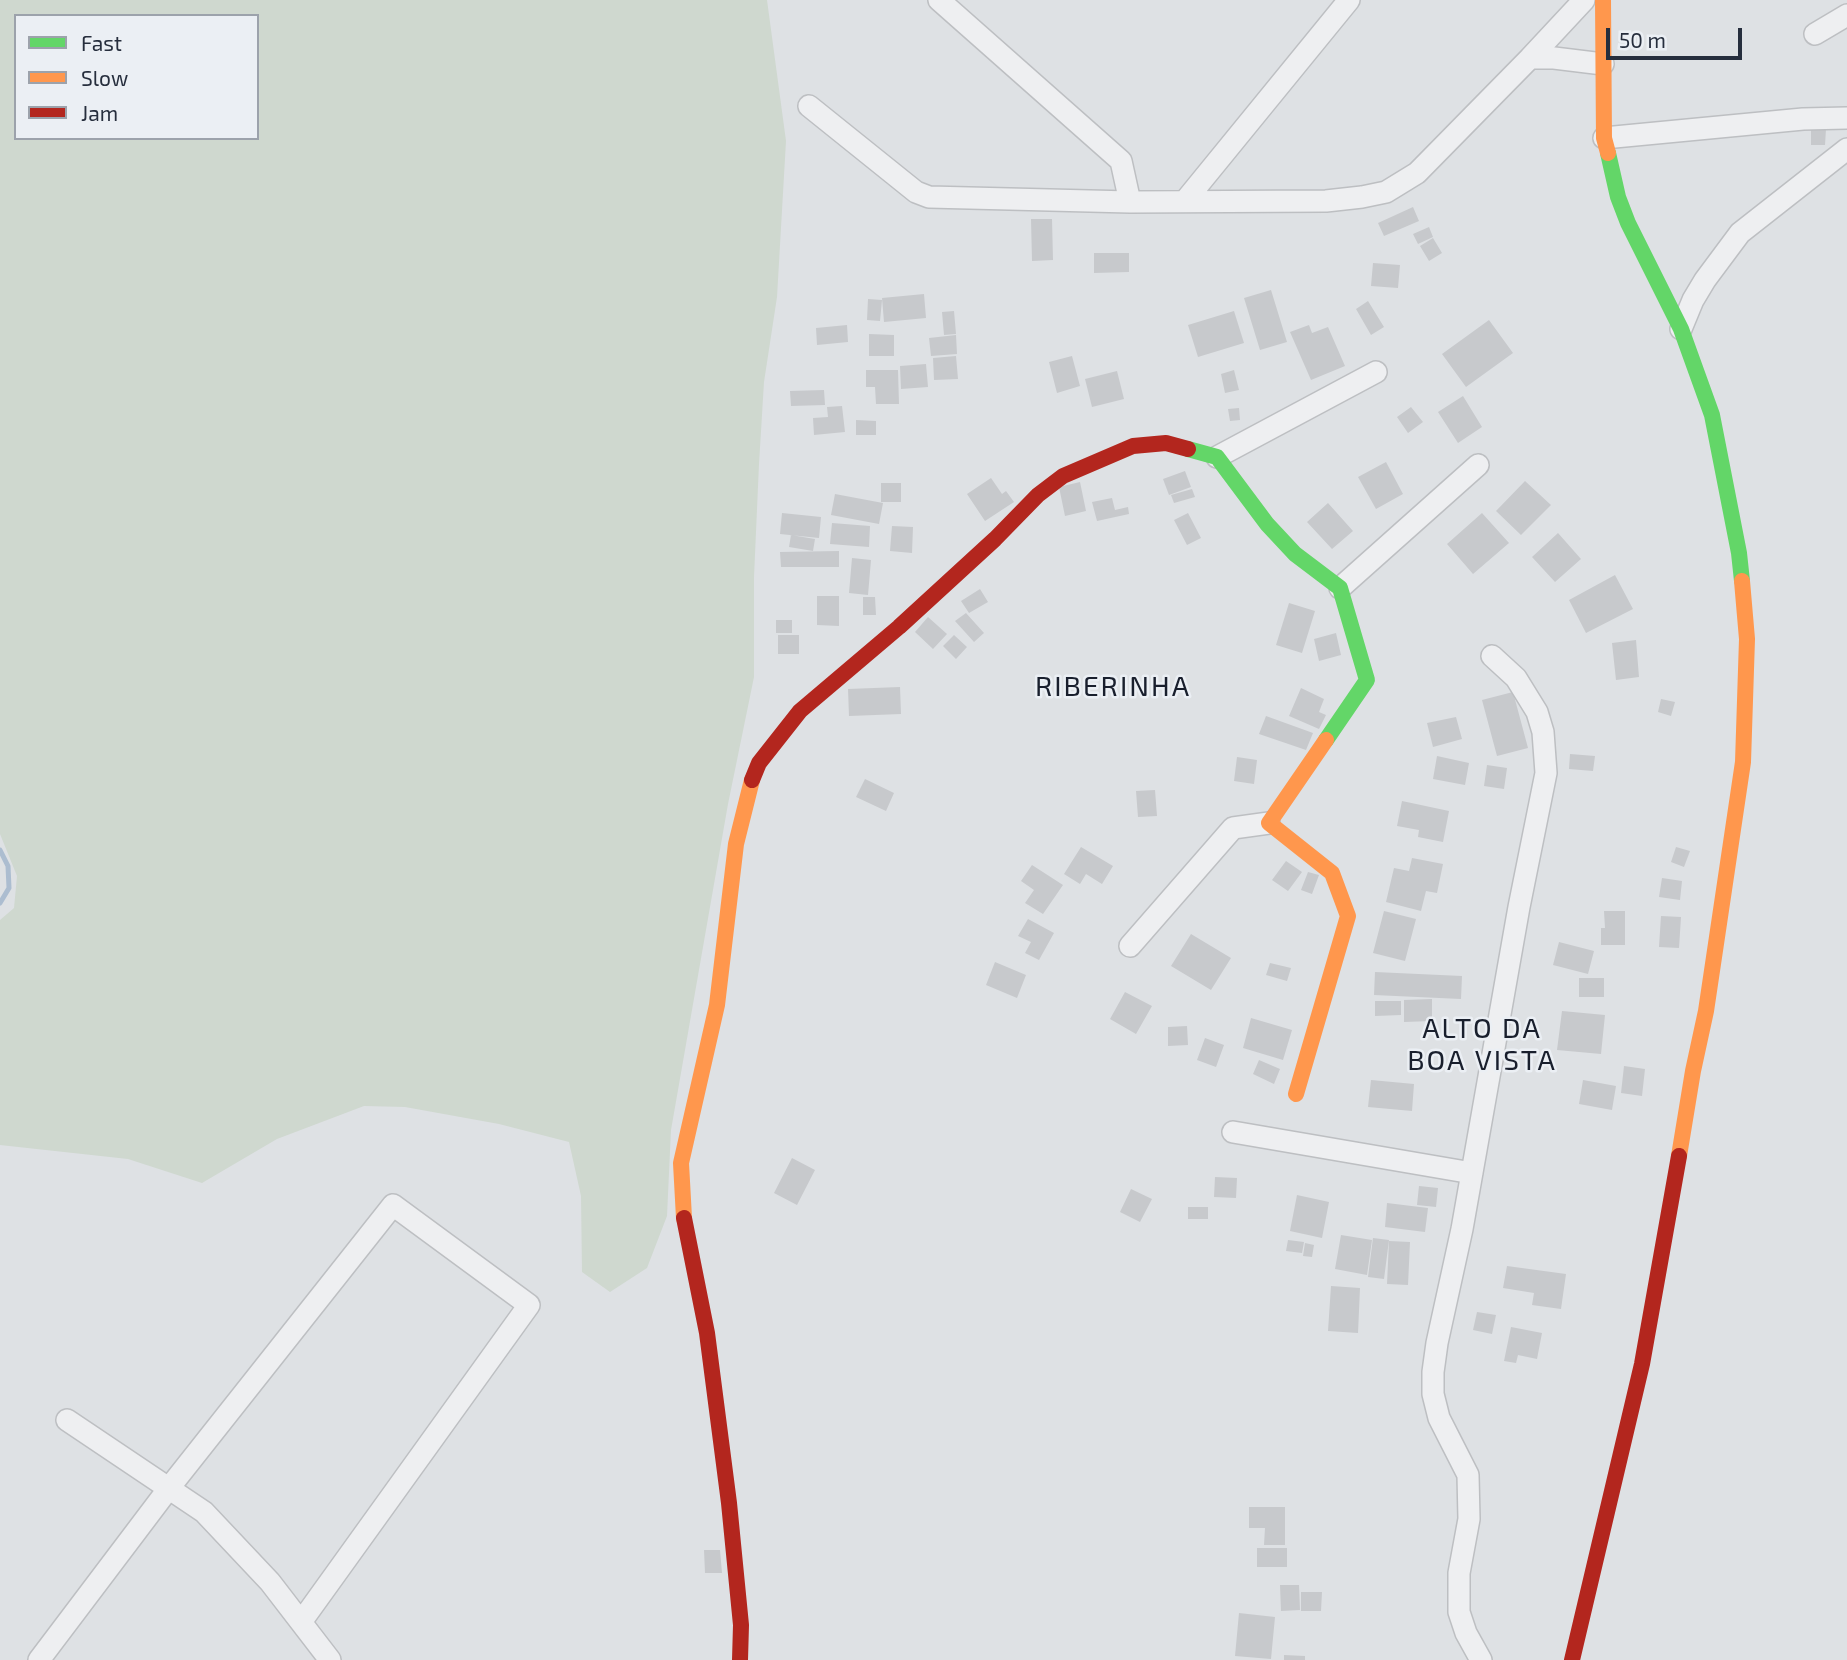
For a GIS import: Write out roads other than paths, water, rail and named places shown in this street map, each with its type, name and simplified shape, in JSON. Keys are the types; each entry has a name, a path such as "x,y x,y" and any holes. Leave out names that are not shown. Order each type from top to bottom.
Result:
{"street":[{"path":"939,0 1121,161 1130,202"},
{"path":"1185,201 1349,0"},
{"path":"809,106 916,192 929,197 1130,202 1326,201 1386,192 1402,185 1417,173 1584,0"},
{"path":"1572,1660 1642,1364 1706,1011 1743,762 1747,701 1747,639 1739,553 1712,415 1681,329 1628,223 1618,197 1604,138 1603,0"},
{"path":"1815,34 1847,15"},
{"path":"1530,58 1603,64"},
{"path":"1604,138 1803,119 1847,118"},
{"path":"1681,329 1705,280 1740,233 1847,149"},
{"path":"1217,457 1376,372"},
{"path":"740,1660 741,1625 729,1503 707,1333 683,1211 681,1163 717,1005 736,844 752,779 759,763 800,711 899,627 995,539 1038,495 1063,476 1133,446 1166,443 1217,457 1266,524 1295,554 1340,588 1367,680 1269,823"},
{"path":"1340,588 1478,465"},
{"path":"1481,1660 1466,1633 1459,1612 1459,1573 1469,1519 1468,1475 1439,1418 1433,1394 1437,1343 1472,1173 1519,907 1546,773 1543,732 1537,712 1517,678 1492,656"},
{"path":"1130,946 1233,828 1269,823 1332,873 1348,916 1296,1094"},
{"path":"1233,1132 1472,1173"},
{"path":"39,1660 169,1488 393,1205 529,1305 301,1622"},
{"path":"67,1420 204,1512 270,1582 330,1660"}],"waterway":[{"path":"0,850 8,866 9,888 0,903"}],"district":[{"name":"RIBERINHA","path":"1113,687"},
{"name":"ALTO DA BOA VISTA","path":"1482,1045"}]}
